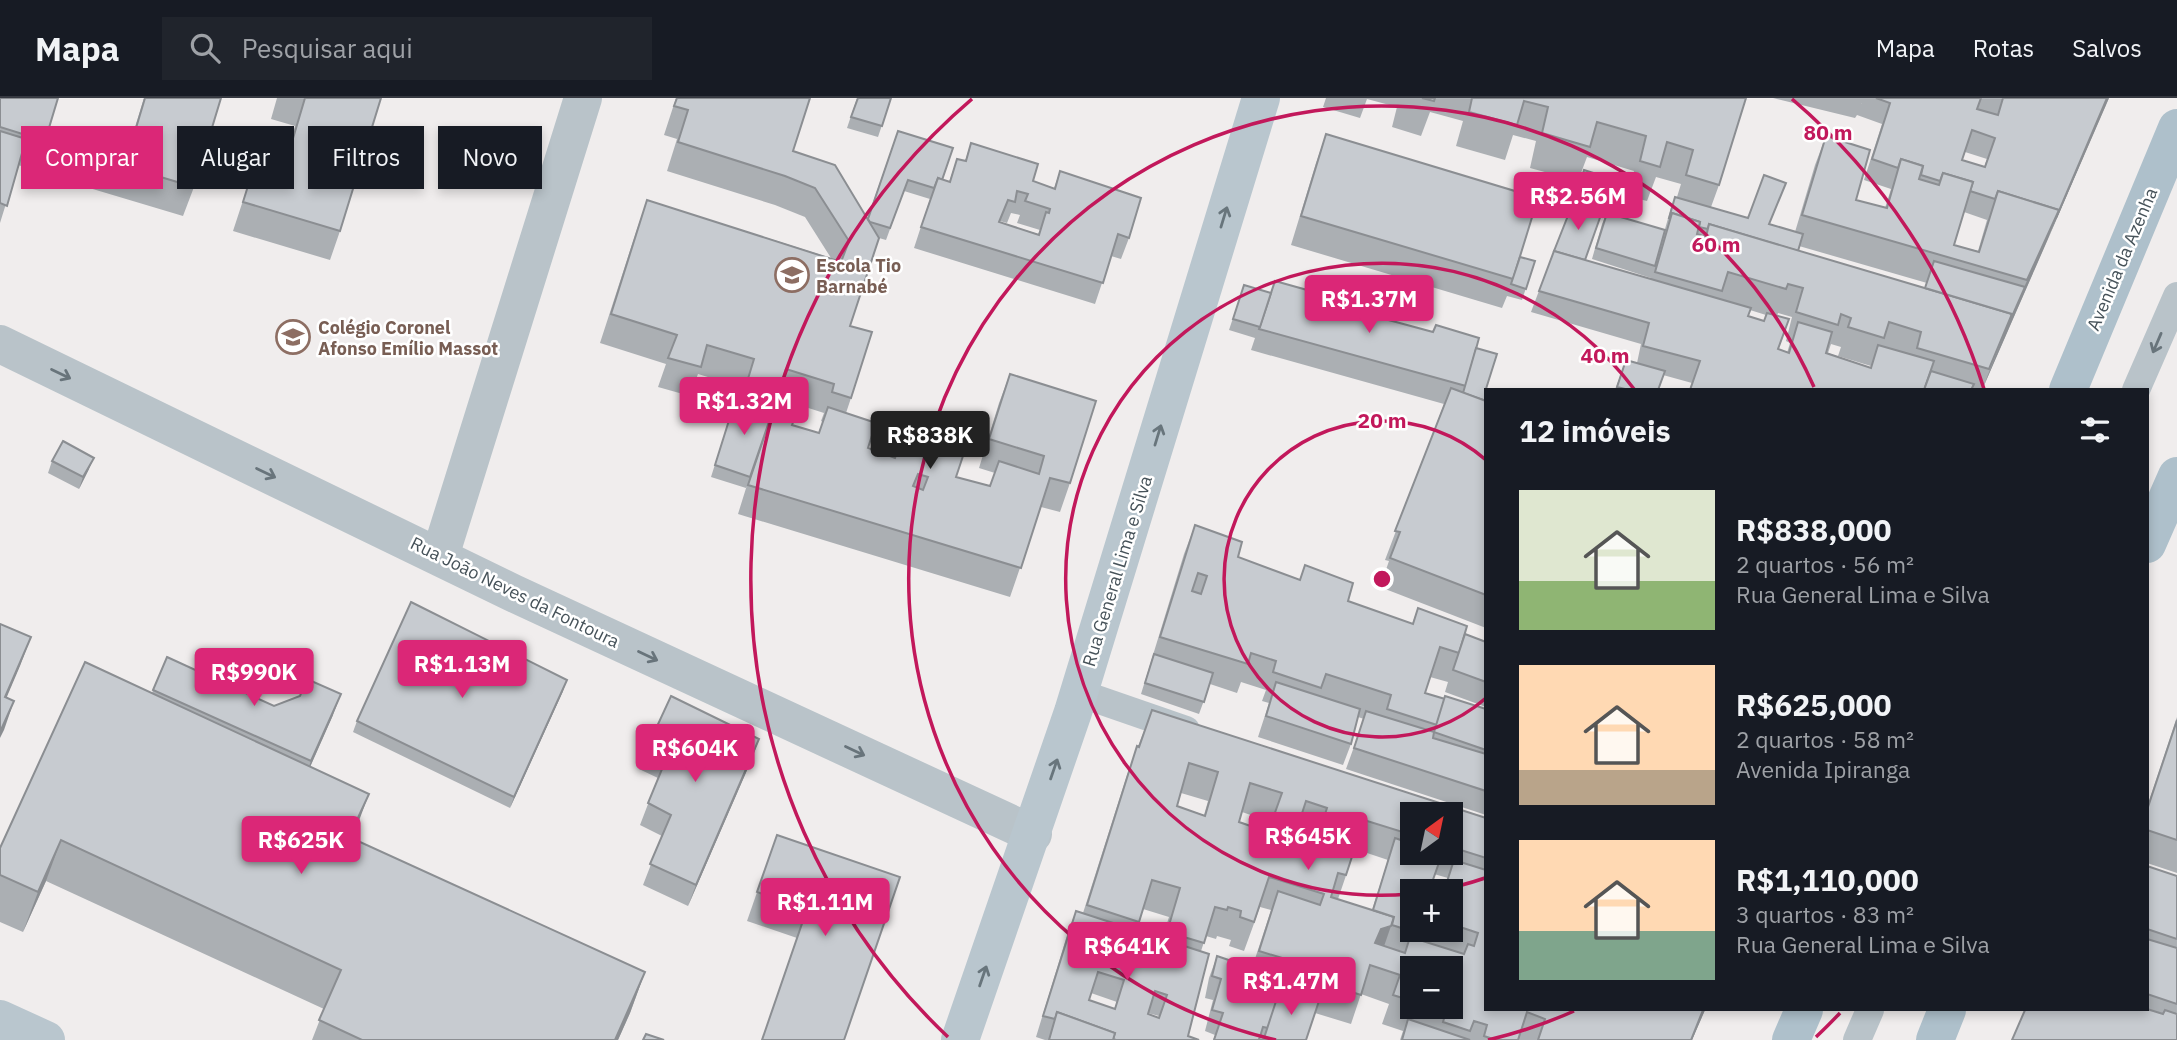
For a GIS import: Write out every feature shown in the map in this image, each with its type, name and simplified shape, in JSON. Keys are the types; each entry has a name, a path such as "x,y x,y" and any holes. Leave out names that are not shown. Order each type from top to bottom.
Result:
{"main road":[{"name":"Avenida da Azenha","path":"2069,388 2177,128"},
{"path":"2149,539 2177,476"},
{"path":"1791,1040 1804,1011"},
{"path":"1935,1040 1947,1011"}],"street":[{"path":"440,556 583,98"},
{"name":"Rua General Lima e Silva","path":"960,1040 1079,693 1261,98"},
{"name":"Rua João Neves da Fontoura","path":"0,344 513,593 1032,834"},
{"path":"0,1019 46,1040"}],"lane":[{"path":"2137,388 2177,296"},
{"path":"1079,693 1209,738"},
{"path":"1857,1040 1870,1011"}],"building":[{"path":"0,98 58,98 50,126 21,126 21,134 0,127"},
{"path":"145,98 221,98 213,126 177,126 177,182 163,178 163,126 137,126"},
{"path":"305,98 381,98 372,126 308,126 308,189 353,189 340,231 243,202 247,189 294,189 294,135"},
{"path":"677,98 810,98 793,151 835,165 879,238 850,326 872,332 851,398 832,392 834,384 786,369 779,392 747,382 754,359 707,345 701,367 668,358 677,335 611,314 647,200 841,262 849,241 815,188 678,142 688,110 674,106"},
{"path":"858,98 891,98 882,126 851,117"},
{"path":"1472,98 1746,98 1719,185 1686,175 1693,150 1667,142 1660,167 1640,161 1646,136 1597,122 1590,147 1542,133 1548,107 1524,101 1517,125 1469,112"},
{"path":"1876,98 1981,98 1977,109 1998,115 2003,98 2107,98 2056,218 2059,210 1998,191 1995,199 1970,191 1973,182 1943,173 1940,181 1921,175 1923,166 1901,159 1898,168 1872,159 1890,103","holes":["1972,130 1995,138 1985,167 1962,160"]},
{"path":"0,131 21,137 21,157 7,206 0,203"},
{"path":"898,131 953,148 942,180 938,178 934,188 908,180 890,228 868,219"},
{"path":"1326,134 1538,198 1513,279 1301,216"},
{"path":"1826,136 1870,150 1856,200 1887,208 1901,159 1923,166 1919,179 1939,185 1943,173 1973,182 1954,245 1979,252 1998,191 2059,210 2027,280 1802,215"},
{"path":"971,143 1038,164 1033,181 1055,189 1060,171 1141,198 1129,238 1118,234 1103,283 921,227 938,178 950,182 957,159 966,161","holes":["1017,191 1028,194 1025,201 1050,209 1049,213 1046,212 1039,235 999,222 1008,200 1015,202"]},
{"path":"1584,170 1612,179 1606,199 1578,191"},
{"path":"1764,175 1786,183 1769,224 1803,234 1798,251 1709,224 1708,229 1699,227 1700,222 1672,213 1669,218 1675,197 1748,218"},
{"path":"1573,203 1602,212 1585,260 1554,251"},
{"path":"1607,213 1665,230 1655,266 1596,248"},
{"path":"1672,213 1700,222 1697,234 1706,237 1709,224 2012,314 1989,369 1917,348 1921,332 1889,322 1884,338 1848,327 1851,318 1841,314 1838,325 1796,312 1803,288 1788,284 1786,289 1728,272 1722,291 1655,272"},
{"path":"1554,251 1751,308 1748,316 1764,321 1767,313 1789,319 1778,349 1789,353 1798,322 1832,332 1826,353 1871,368 1878,345 1934,361 1925,388 1691,388 1700,361 1643,346 1649,323 1539,291"},
{"path":"1520,257 1535,261 1526,289 1511,284"},
{"path":"1934,261 2025,287 2010,321 2012,314 1925,288"},
{"path":"1275,281 1325,295 1322,302 1433,332 1436,325 1479,338 1466,386 1259,329"},
{"path":"1244,285 1271,293 1260,327 1233,319"},
{"path":"1476,348 1497,354 1486,388 1484,388 1484,400 1463,393"},
{"path":"1626,360 1665,371 1659,388 1617,387"},
{"path":"1931,371 1974,384 1972,388 1925,388"},
{"path":"1010,374 1096,401 1070,483 1050,478 1021,568 748,485 779,392 802,400 792,425 819,433 828,407 876,423 868,448 895,458 904,432 965,450 956,477 990,486 999,461 1039,474 1044,456 989,439","holes":["918,474 928,477 923,490 913,486"]},
{"path":"1451,388 1484,400 1484,594 1390,558 1400,532 1395,531"},
{"path":"736,398 773,410 750,477 715,465"},
{"path":"63,441 94,458 83,477 52,461"},
{"path":"1195,525 1242,542 1238,557 1300,580 1305,565 1353,583 1348,601 1413,624 1418,608 1467,626 1459,653 1440,647 1425,693 1445,699 1437,725 1387,709 1391,695 1326,674 1321,688 1273,672 1276,661 1251,653 1248,664 1160,637","holes":["1198,573 1207,576 1201,594 1192,591"]},
{"path":"411,602 567,680 514,797 357,721"},
{"path":"0,624 31,637 5,697 14,701 0,732"},
{"path":"1465,634 1484,641 1484,681 1453,670"},
{"path":"1154,654 1213,673 1204,702 1145,683"},
{"path":"167,657 274,706 300,696 307,679 341,694 311,761 153,690"},
{"path":"85,662 369,794 349,837 645,972 615,1040 362,1040 319,1020 341,970 61,840 38,892 0,875 0,848"},
{"path":"1276,682 1360,709 1351,744 1266,716"},
{"path":"671,696 759,739 696,885 650,864 671,815 648,803 667,757 647,748"},
{"path":"1445,696 1484,708 1484,749 1434,732"},
{"path":"1152,710 1437,802 1400,802 1400,831 1364,820 1346,875 1338,873 1331,897 1394,917 1391,926 1381,929 1375,943 1405,953 1408,942 1426,942 1464,954 1468,944 1474,946 1478,933 1463,928 1463,879 1448,879 1452,865 1463,865 1463,863 1484,869 1484,1011 1703,1011 1691,1040 1538,1040 1545,1019 1527,1012 1518,1040 1496,1040 1484,1036 1487,1025 1474,1021 1470,1031 1443,1022 1444,1019 1463,1019 1463,956 1400,956 1400,975 1370,965 1361,995 1298,975 1302,964 1259,951 1278,891 1320,905 1324,894 1269,877 1254,922 1240,917 1241,911 1215,907 1204,943 1167,932 1180,888 1152,880 1139,922 1087,905 1137,746 1139,747","holes":["1189,763 1218,772 1205,816 1177,806","1250,783 1282,793 1268,832 1239,822","1306,801 1327,808 1314,848 1293,841"]},
{"path":"1366,711 1434,732 1433,738 1484,753 1484,790 1354,748"},
{"path":"2177,720 2177,840 2149,831 2149,804"},
{"path":"1463,811 1484,817 1484,857 1463,851"},
{"path":"777,835 900,877 844,1040 762,1040 807,909 757,892"},
{"path":"1395,838 1400,840 1400,865 1438,865 1433,879 1400,879 1400,928 1392,925 1394,917 1373,910"},
{"path":"2149,867 2177,876 2177,939 2149,930"},
{"path":"1076,911 1209,954 1188,1036 1199,1040 1116,1040 1113,1039 1115,1033 1057,1012 1055,1019 1043,1016","holes":["1098,972 1124,980 1115,1009 1089,1000","1155,991 1167,995 1159,1018 1148,1014"]},
{"path":"2149,940 2177,948 2177,1004 2149,995"},
{"path":"1217,956 1284,979 1268,1028 1263,1027 1259,1040 1214,1040 1223,1013 1212,1010 1221,979 1212,976"},
{"path":"1400,975 1400,997 1393,995"},
{"path":"1280,989 1319,1001 1306,1040 1259,1040 1260,1037 1264,1038"},
{"path":"2149,1010 2163,1014 2165,1010 2177,1014 2177,1040 2012,1040 2025,1011"},
{"path":"1057,1012 1115,1033 1113,1040 1049,1040"},
{"path":"1408,1019 1470,1040 1402,1040"},
{"path":"646,1034 664,1040 643,1040"}],"place":[{"name":"Escola Tio Barnabé","path":"792,275"},
{"name":"Colégio Coronel Afonso Emílio Massot","path":"293,337"}]}
